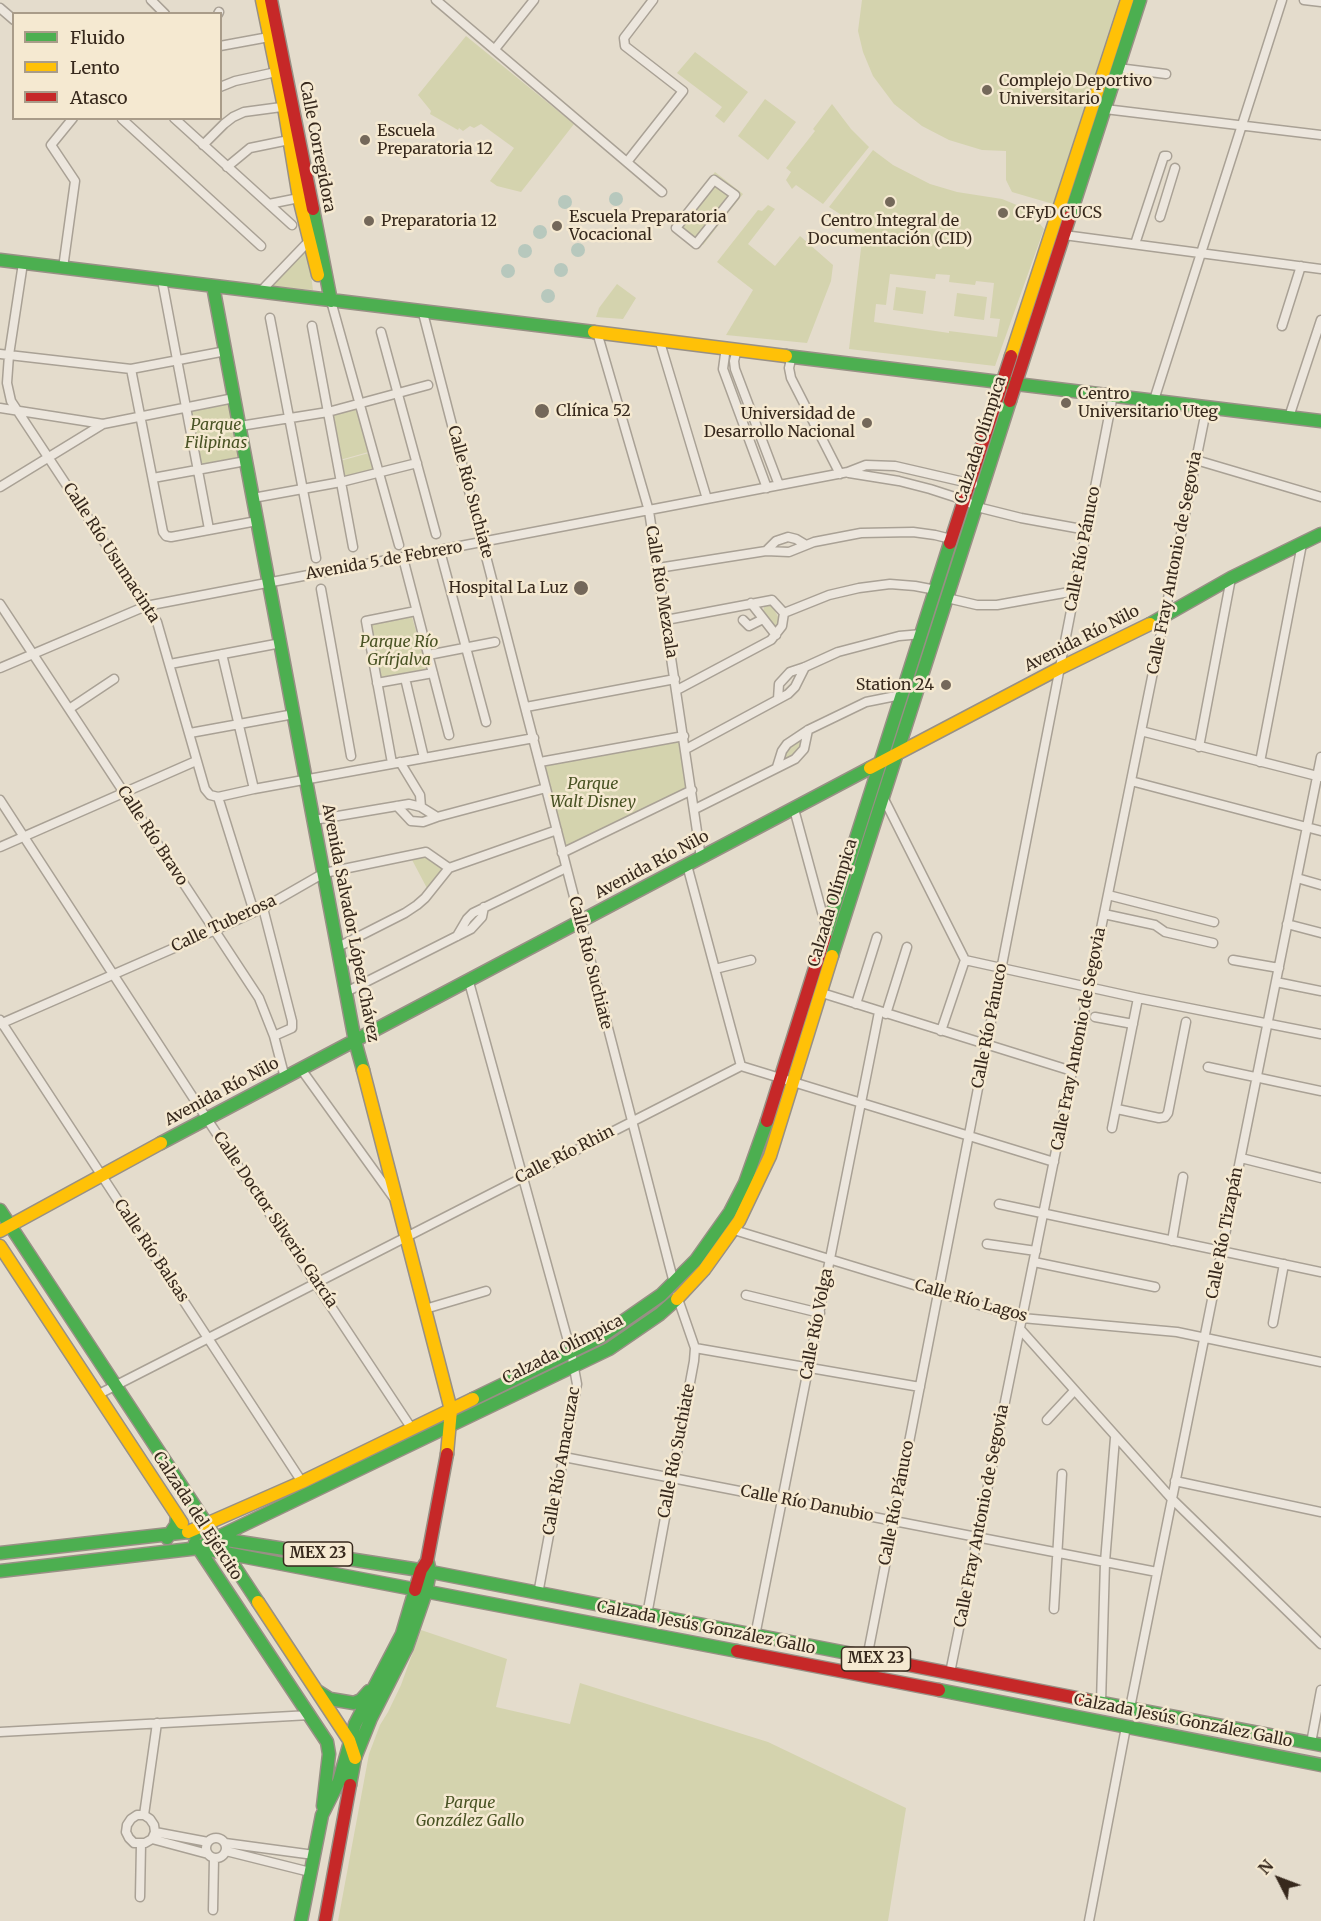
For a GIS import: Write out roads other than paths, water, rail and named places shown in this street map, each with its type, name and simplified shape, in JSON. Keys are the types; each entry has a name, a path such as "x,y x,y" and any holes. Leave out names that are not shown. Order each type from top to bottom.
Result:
{"main road":[{"name":"Calle Corregidora","path":"262,0 276,72 288,106 289,140 304,197"},
{"name":"Calle Corregidora","path":"271,0 304,197 327,300"},
{"name":"Calzada Olímpica","path":"188,1532 302,1482 571,1352 623,1323 646,1307 674,1283 708,1246 738,1197 753,1163 951,539 1127,0"},
{"name":"Calzada Olímpica","path":"199,1548 450,1424 609,1349 633,1334 678,1298 704,1270 734,1230 770,1156 896,756 1140,0"},
{"path":"0,260 1321,421"},
{"name":"Avenida Salvador López Chávez","path":"213,286 355,1041 451,1410 448,1451 421,1591 407,1647 371,1718 355,1758 325,1921"},
{"name":"Avenida Río Nilo","path":"5,1228 100,1175 1060,668 1164,617 1231,579 1321,534"},
{"name":"Calzada del Ejército","path":"0,1210 5,1228 115,1386 216,1538 349,1740 355,1758"},
{"name":"Calzada del Ejército","path":"0,1246 310,1715 329,1748 322,1815"},
{"path":"152,1553 171,1534 176,1525 177,1516"},
{"name":"MEX 23","path":"0,1553 188,1532 216,1538"},
{"name":"Calzada Jesús González Gallo","path":"216,1538 426,1568 538,1594 1316,1744"},
{"name":"MEX 23","path":"0,1571 199,1548 225,1554"},
{"name":"Calzada Jesús González Gallo","path":"225,1554 1321,1765"},
{"name":"Avenida Salvador López Chávez","path":"301,1921 322,1815 339,1781 349,1740 421,1591"},
{"path":"303,1673 321,1693 330,1699 346,1703 361,1700 380,1678"},
{"path":"952,1673 995,1701"}],"street":[{"path":"5,0 0,7 12,18"},
{"path":"151,0 163,12"},
{"path":"436,0 662,192"},
{"path":"495,49 534,0"},
{"path":"627,162 683,91 626,46 624,38 653,0"},
{"path":"1154,400 1282,0"},
{"path":"1304,0 1321,2"},
{"path":"222,46 269,37"},
{"path":"1118,68 1166,74"},
{"path":"222,86 276,72"},
{"path":"203,146 224,123 233,117 244,112 288,106"},
{"path":"1105,109 1321,135"},
{"path":"63,268 75,182 51,145 71,120"},
{"path":"124,120 261,246"},
{"path":"180,120 203,146 292,225"},
{"path":"227,167 250,148 289,140"},
{"path":"1135,244 1164,156 1167,156"},
{"path":"1160,217 1175,168"},
{"path":"714,180 735,195 696,244 688,237 676,228 714,180"},
{"path":"1155,181 1169,186"},
{"path":"269,204 304,197"},
{"path":"1064,235 1321,269"},
{"path":"260,292 313,240"},
{"name":"Calle Río Usumacinta","path":"23,263 4,355 8,392 17,411 161,630 205,789 210,795 218,797 258,910 292,1021 292,1028 274,1036"},
{"path":"1282,326 1301,266"},
{"path":"162,280 209,529"},
{"path":"327,300 360,403 399,545"},
{"name":"Calle Río Suchiate","path":"423,313 631,1121 678,1298 695,1348 646,1615"},
{"path":"270,318 316,558"},
{"path":"1289,417 1321,320"},
{"path":"312,326 353,547"},
{"path":"381,332 436,534"},
{"name":"Calle Río Mezcala","path":"597,332 649,511 701,858"},
{"path":"659,339 707,499"},
{"path":"731,348 735,369 779,486"},
{"path":"731,348 723,369 766,488"},
{"path":"4,355 131,369 226,351"},
{"path":"792,355 789,368 791,378 844,473"},
{"path":"131,369 163,532 166,536 258,521"},
{"path":"240,426 328,412 428,385"},
{"name":"Calle Río Pánuco","path":"867,1658 1113,395"},
{"path":"0,488 104,424 234,398"},
{"name":"Calle Fray Antonio de Segovia","path":"952,1673 1207,406"},
{"path":"0,408 104,424"},
{"path":"1196,460 1321,496"},
{"path":"153,478 246,461"},
{"path":"253,498 341,482 417,463"},
{"name":"Avenida 5 de Febrero","path":"0,668 146,606 779,486 844,473 866,465 895,466 983,486"},
{"name":"Avenida 5 de Febrero","path":"844,473 899,481 964,500 976,507 1087,530"},
{"path":"658,568 766,551 789,552 835,537 883,532 935,534 951,539"},
{"path":"766,551 776,541 788,537 806,545"},
{"path":"1260,762 1302,544"},
{"path":"440,551 486,722"},
{"path":"403,558 449,735"},
{"path":"1199,747 1231,579"},
{"path":"784,613 829,594 859,588 890,585 936,590"},
{"path":"321,589 351,756"},
{"path":"947,598 988,606 1075,591"},
{"path":"666,620 772,600 784,613 783,623 771,640 676,690"},
{"path":"751,603 776,635"},
{"name":"Calle Río Bravo","path":"0,604 259,998 274,1036 285,1078"},
{"path":"416,611 366,621 377,683 396,763 420,795 421,807"},
{"path":"743,620 751,626 763,619"},
{"path":"778,699 778,684 790,672 848,649 899,636 922,634"},
{"path":"428,655 495,642"},
{"path":"170,664 280,643"},
{"path":"222,654 254,789"},
{"path":"686,748 778,699 795,687 805,667"},
{"path":"377,683 433,673"},
{"path":"405,678 424,758"},
{"path":"69,709 114,679"},
{"path":"526,707 675,679"},
{"path":"777,767 787,744 808,730 866,702 901,695"},
{"path":"190,733 294,714"},
{"path":"695,809 795,759 803,752 808,730"},
{"path":"1141,731 1319,776"},
{"path":"540,762 684,736"},
{"path":"218,797 534,738"},
{"name":"Calle Río Tizapán","path":"1130,1708 1321,757"},
{"path":"0,847 196,761"},
{"path":"1131,781 1321,831"},
{"path":"397,806 411,821 423,822 546,788"},
{"path":"562,853 692,790"},
{"path":"883,798 965,960 941,1031"},
{"name":"Calle Doctor Silverio García","path":"0,801 412,1429"},
{"path":"314,820 409,804 421,807 437,817"},
{"path":"794,809 827,931"},
{"path":"338,946 417,906 449,868 557,830"},
{"name":"Calle Tuberosa","path":"1,1022 213,931 258,910 324,873 426,852 449,868"},
{"path":"687,865 741,1066 1054,1162"},
{"path":"346,992 457,936 478,923 484,907 566,868"},
{"path":"1297,878 1321,885"},
{"path":"1108,895 1214,922"},
{"path":"1104,914 1155,925 1165,932 1213,943"},
{"path":"1287,924 1321,933"},
{"path":"856,1004 877,937"},
{"name":"Calle Río Volga","path":"755,1636 861,1103 882,1012 907,947"},
{"path":"715,969 751,960"},
{"path":"965,960 1089,988 1321,1034"},
{"path":"1233,960 1279,968"},
{"name":"Calle Río Amacuzac","path":"469,982 571,1352 577,1384 538,1594"},
{"path":"1276,982 1321,991"},
{"path":"822,993 1072,1071"},
{"path":"1112,1128 1138,998"},
{"path":"1095,1017 1132,1024"},
{"name":"Calle Río Balsas","path":"1,1022 302,1482"},
{"path":"1116,1109 1159,1118 1168,1113 1186,1022"},
{"name":"Calle Río Rhin","path":"99,1394 741,1066"},
{"path":"1208,1068 1321,1091"},
{"path":"301,1069 397,1202"},
{"path":"1240,1158 1321,1178"},
{"path":"1172,1241 1183,1177"},
{"path":"999,1204 1321,1272"},
{"name":"Calle Río Lagos","path":"734,1230 1022,1318 1177,1332 1321,1362"},
{"path":"987,1244 1036,1251"},
{"path":"1034,1262 1155,1287"},
{"path":"1273,1323 1284,1264"},
{"path":"425,1309 486,1291"},
{"path":"746,1295 820,1313"},
{"path":"1020,1329 1115,1438 1172,1499 1321,1644"},
{"path":"695,1348 920,1386"},
{"path":"1047,1420 1074,1391"},
{"path":"1101,1703 1105,1562 1115,1438"},
{"name":"Calle Río Danubio","path":"564,1457 1157,1572"},
{"path":"1054,1609 1062,1474"},
{"path":"1175,1481 1321,1512"},
{"path":"1316,1744 1321,1690"},
{"path":"0,1732 310,1715"},
{"path":"144,1815 157,1723"},
{"path":"1089,1921 1126,1727"},
{"path":"153,1835 154,1825 144,1815 137,1815 127,1825 126,1832 134,1843 141,1844 153,1835 208,1842 217,1838 226,1847 310,1872"},
{"path":"153,1835 219,1858 226,1847"},
{"path":"208,1842 206,1846 211,1856 213,1910"},
{"path":"140,1897 141,1844"},
{"path":"226,1847 314,1855"},
{"path":"285,1866 288,1851"}],"place":[{"name":"Complejo Deportivo Universitario","path":"987,90"},
{"name":"Escuela Preparatoria 12","path":"365,140"},
{"name":"Centro Integral de Documentación (CID)","path":"890,202"},
{"name":"CFyD CUCS","path":"1003,213"},
{"name":"Preparatoria 12","path":"369,221"},
{"name":"Escuela Preparatoria Vocacional","path":"557,226"},
{"name":"Centro Universitario Uteg","path":"1066,403"},
{"name":"Clínica 52","path":"542,411"},
{"name":"Universidad de Desarrollo Nacional","path":"867,423"},
{"name":"Hospital La Luz","path":"581,588"},
{"name":"Station 24","path":"946,685"}],"park label":[{"name":"Parque Filipinas","path":"216,434"},
{"name":"Parque Río Grírjalva","path":"399,651"},
{"name":"Parque Walt Disney","path":"593,793"},
{"name":"Parque González Gallo","path":"470,1812"}]}
